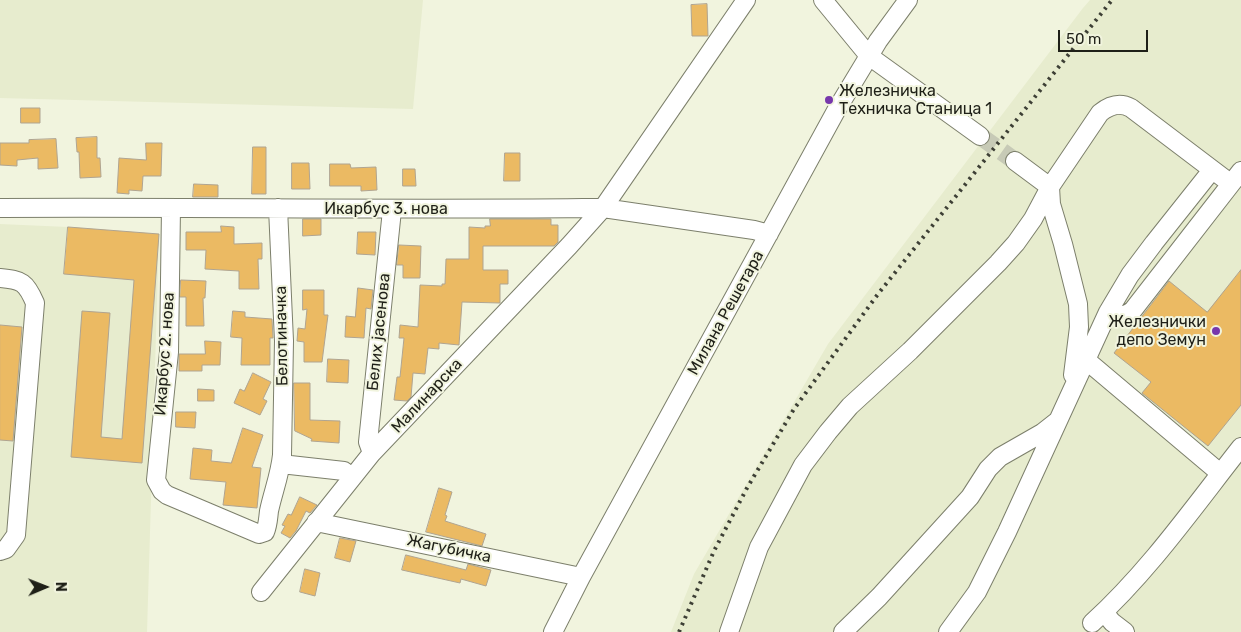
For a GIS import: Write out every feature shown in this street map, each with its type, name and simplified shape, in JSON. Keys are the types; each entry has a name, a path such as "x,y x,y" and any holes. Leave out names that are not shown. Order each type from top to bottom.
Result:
{"street":[{"name":"Малинарска","path":"261,592 372,453 603,208 746,0"},
{"path":"824,0 869,56 980,136"},
{"name":"Милана Решетара","path":"553,632 581,577 837,109 869,56 908,0"},
{"path":"729,632 758,547 803,465 850,406 910,351 998,264 1033,219 1050,187 1100,113 1110,106 1116,105 1131,108 1212,170 1236,177 1139,315 1128,314 1120,316 1108,312"},
{"path":"1015,161 1050,187"},
{"path":"948,632 977,592 1007,532 1108,312 1130,275 1212,170"},
{"path":"1050,187 1050,204 1064,244 1078,304 1078,327 1071,392"},
{"name":"Икарбус 3. нова","path":"0,208 392,210 603,208 754,230 769,234"},
{"name":"Икарбус 2. нова","path":"171,208 169,352 155,474 158,486 167,495 259,534 265,532"},
{"name":"Белотиначка","path":"265,532 281,464 284,341 278,208"},
{"name":"Белих јасенова","path":"372,453 368,442 392,210"},
{"path":"0,278 19,280 30,291 35,303 16,535 6,549 0,551"},
{"path":"1086,360 1220,473"},
{"path":"843,632 879,597 970,497 988,469 1000,458 1042,434 1057,422"},
{"path":"1125,632 1112,622 1098,618 1146,568 1241,447"},
{"path":"281,464 344,471 352,478"},
{"name":"Жагубичка","path":"316,522 581,577"}],"shaded area":[{"path":"0,0 423,0 413,109 0,98"},
{"path":"1090,0 1241,0 1241,632 671,632 694,574 828,344"},
{"path":"0,224 159,234 147,632 0,632"}],"building":[{"path":"707,4 708,36 692,36 691,5"},
{"path":"21,108 40,108 40,123 21,123"},
{"path":"97,137 97,158 100,158 101,177 80,178 79,152 77,152 76,138"},
{"path":"56,139 58,168 38,169 38,158 17,160 17,166 0,165 0,143 29,143 29,140"},
{"path":"146,143 162,143 161,176 143,176 142,191 129,190 129,194 117,193 119,158 146,160"},
{"path":"253,147 266,147 266,194 252,194"},
{"path":"505,153 520,153 520,181 504,181"},
{"path":"292,163 309,163 310,189 292,189"},
{"path":"330,164 350,164 351,168 376,167 377,190 361,191 361,186 330,186"},
{"path":"403,169 415,169 416,186 403,186"},
{"path":"194,184 218,185 218,197 193,197"},
{"path":"303,219 321,219 321,235 303,236"},
{"path":"490,219 551,219 551,225 558,225 558,242 554,246 483,246 483,270 508,270 508,284 500,284 500,303 462,302 459,345 439,343 439,349 428,348 425,374 413,373 411,397 407,401 394,400 397,377 400,377 404,338 399,338 400,325 418,327 420,285 442,286 442,284 445,284 446,259 469,259 469,227 485,228 485,226 490,226"},
{"path":"221,226 234,227 234,244 262,243 262,259 258,259 259,289 239,289 239,271 205,269 206,250 186,250 186,232 221,232"},
{"path":"68,227 159,234 142,463 71,457 82,311 110,313 101,437 122,439 134,280 64,274"},
{"path":"358,232 376,232 375,255 357,254"},
{"path":"399,245 421,246 420,278 403,278 403,265 397,265"},
{"name":"Железнички депо Земун","path":"1241,270 1241,405 1208,446 1142,393 1151,382 1114,353 1169,281 1207,312"},
{"path":"181,280 206,281 205,298 203,298 204,326 186,326 186,297 180,297"},
{"path":"358,288 373,290 371,309 366,308 364,338 345,337 346,316 355,317"},
{"path":"303,290 324,290 324,315 328,315 322,362 304,362 304,342 297,341 298,328 305,329 307,309 303,310"},
{"path":"233,311 245,312 245,317 272,319 273,338 270,338 270,365 241,365 242,338 231,337"},
{"path":"0,325 22,327 13,441 0,440"},
{"path":"205,341 221,342 220,365 202,365 202,371 179,371 179,354 205,354"},
{"path":"328,359 349,360 348,383 327,382"},
{"path":"253,373 271,382 263,399 267,401 260,415 234,403 240,389 244,391"},
{"path":"294,383 310,383 310,420 340,421 339,443 311,441 312,439 295,431"},
{"path":"198,389 214,390 214,401 198,401"},
{"path":"176,412 196,412 195,428 176,427"},
{"path":"243,428 263,435 252,467 261,468 257,508 223,505 226,482 190,479 193,448 212,450 211,461 231,463"},
{"path":"439,488 452,492 445,521 486,534 482,546 426,532"},
{"path":"300,497 317,505 310,513 306,511 296,531 290,538 281,533 285,526 282,525 288,514 291,515"},
{"path":"340,538 356,541 350,562 335,558"},
{"path":"406,555 466,570 468,564 491,570 486,586 461,579 460,583 402,570"},
{"path":"305,569 320,573 315,596 300,592"}],"tunnel":[{"path":"980,136 1015,161"}],"railway":[{"path":"679,632 714,551 747,488 794,409 878,294 1112,0"}],"place":[{"name":"Железничка Техничка Станица 1","path":"829,100"},
{"name":"Железнички депо Земун","path":"1216,331"}]}
